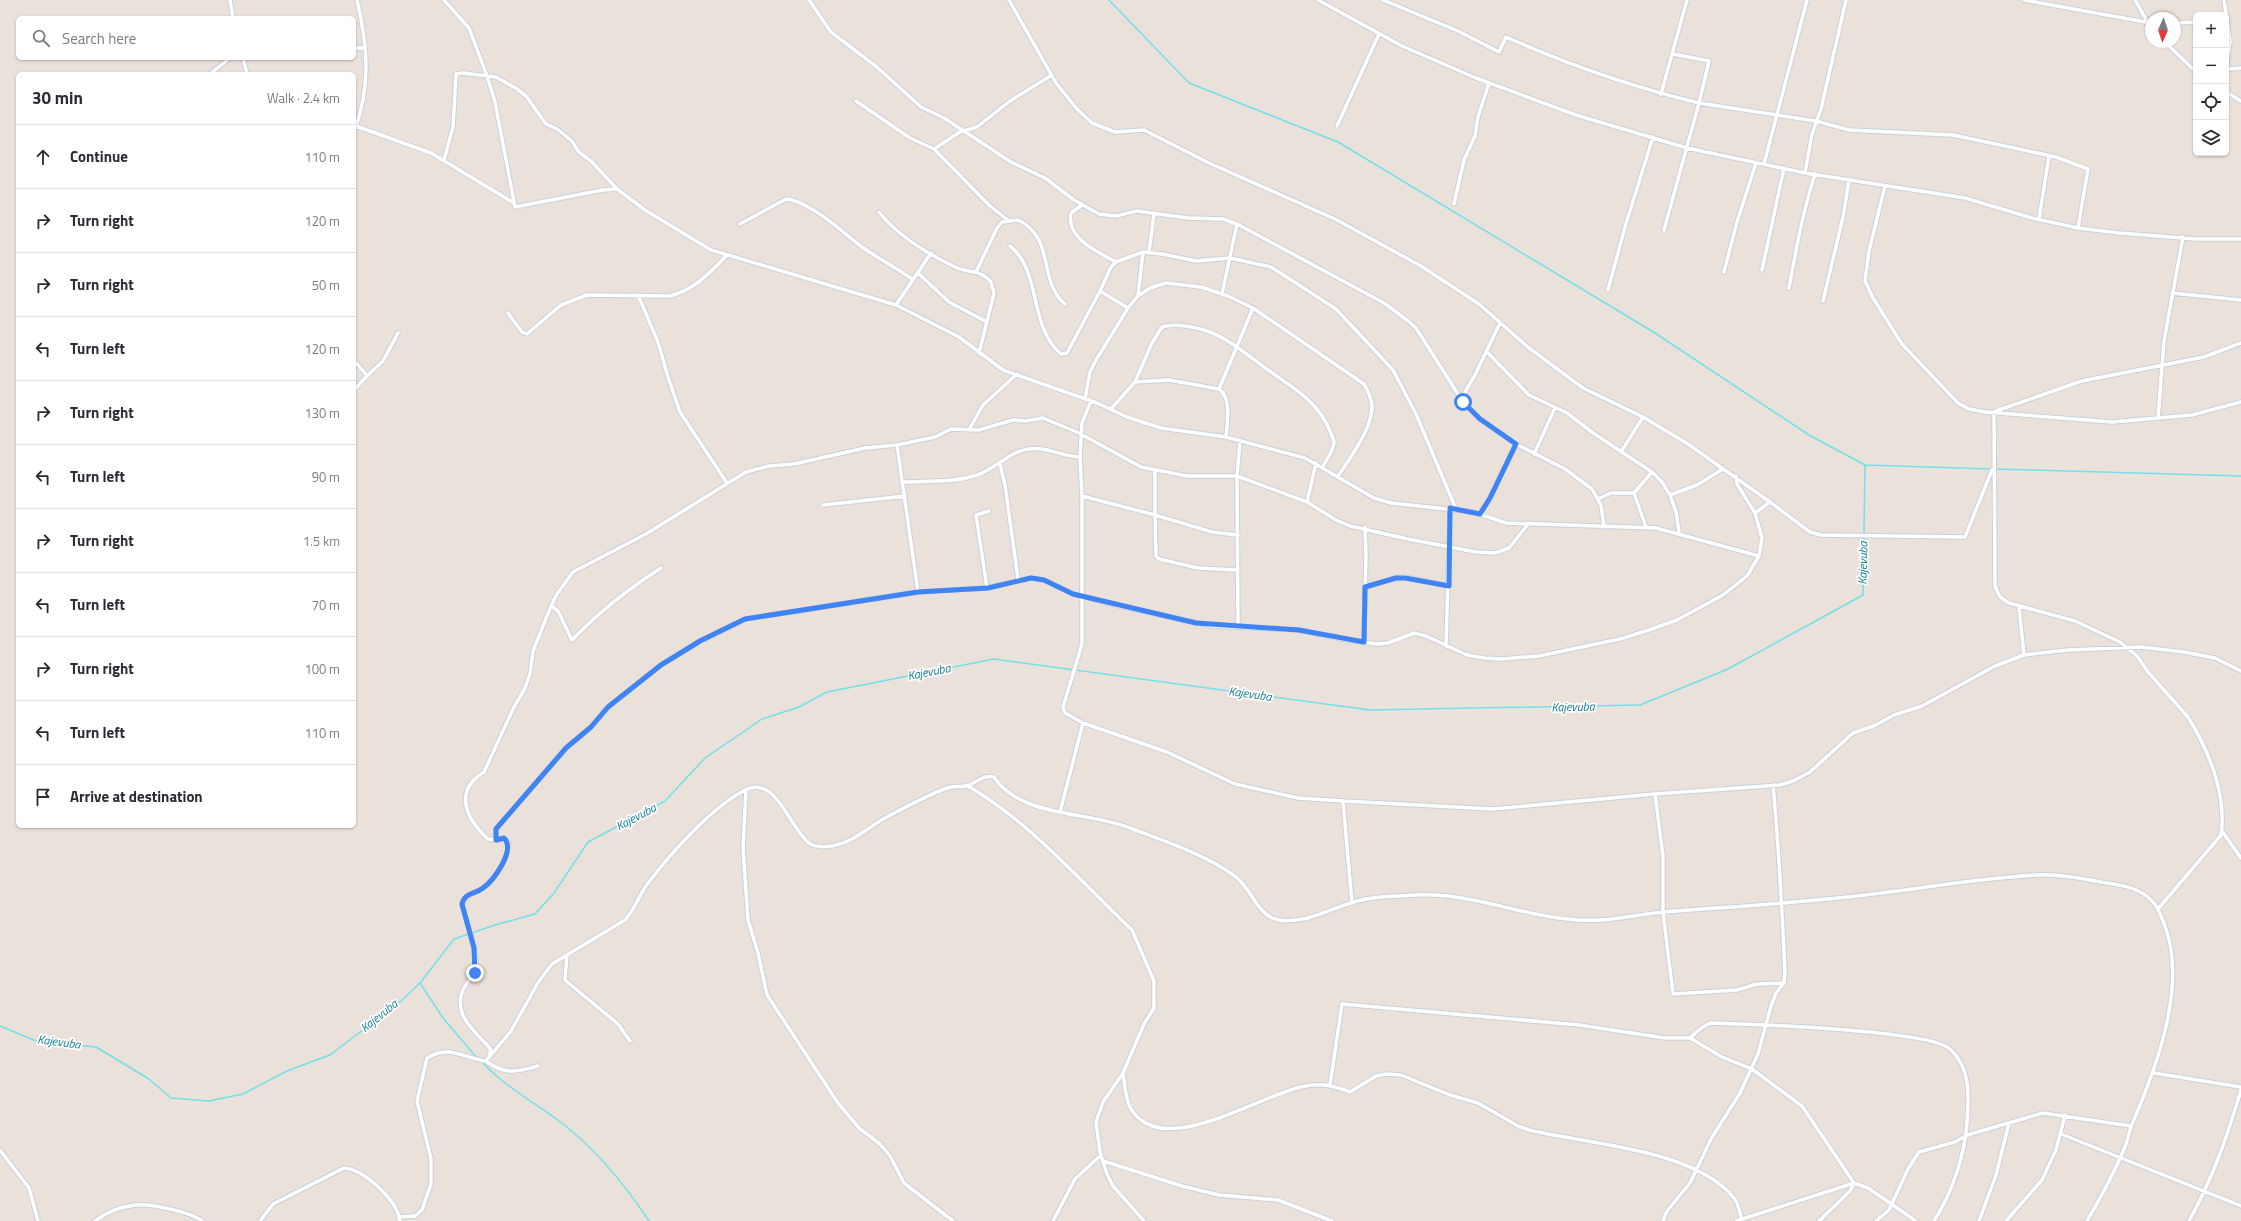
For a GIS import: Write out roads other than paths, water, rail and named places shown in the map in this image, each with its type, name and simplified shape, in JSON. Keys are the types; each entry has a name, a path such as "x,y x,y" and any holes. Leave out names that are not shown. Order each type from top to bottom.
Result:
{"street":[{"path":"230,0 233,16"},
{"path":"357,0 364,48 367,86 356,126 416,147 444,160 514,203 515,207 603,190 616,189"},
{"path":"809,0 831,32 878,68 921,106 964,131 1011,162 1045,178 1082,205 1105,215 1116,216 1136,211 1154,214 1223,219 1237,224 1384,303 1416,328 1461,399 1480,419 1516,444 1564,469 1585,483 1598,499 1604,515 1604,527"},
{"path":"1008,0 1052,75 1077,109 1092,123 1115,132 1144,130 1210,163 1335,219 1421,266 1479,304 1535,353 1583,388 1642,417 1722,469 1736,476 1810,532 1821,535 1965,537 1993,467"},
{"path":"1318,0 1379,34 1490,83 1576,115 1687,148 1805,173 1965,198 2039,219 2078,228 2119,233 2241,239"},
{"path":"1383,0 1458,31 1499,52 1506,37 1584,70 1661,94 1699,103 1776,115 1860,131 1953,135 2049,156 2088,169 2078,228"},
{"path":"1661,94 1687,0"},
{"path":"1764,164 1807,0"},
{"path":"1805,173 1846,0"},
{"path":"2024,0 2145,22"},
{"path":"2135,0 2145,16"},
{"path":"2224,0 2226,12"},
{"path":"446,1 469,28 487,76 495,102 514,203"},
{"path":"2181,23 2193,22"},
{"path":"1337,126 1379,34"},
{"path":"2229,34 2229,48"},
{"path":"356,48 364,48"},
{"path":"2171,48 2193,69"},
{"path":"1664,230 1709,61 1673,54"},
{"path":"212,72 228,60"},
{"path":"244,60 246,72"},
{"path":"2229,70 2241,68"},
{"path":"444,160 453,128 456,74 463,73 499,78 522,92 546,124 557,129 572,141 578,151 592,162 616,189 711,250 726,256 896,305 959,337 996,366 1086,399 1127,417 1161,428 1226,437 1290,454 1316,463 1381,500 1456,509 1480,514 1498,522 1604,527 1646,527 1679,532 1759,556"},
{"path":"934,149 960,132 977,127 1010,101 1052,75"},
{"path":"1454,204 1464,160 1475,136 1478,118 1490,83"},
{"path":"2229,94 2241,101"},
{"path":"856,101 910,138 934,149 990,206 1009,221"},
{"path":"1608,290 1624,227 1653,137"},
{"path":"2039,219 2049,156"},
{"path":"1724,272 1737,222 1756,163"},
{"path":"1762,270 1784,168"},
{"path":"1789,288 1803,222 1804,208 1815,174"},
{"path":"1823,301 1843,217 1849,180"},
{"path":"1885,186 1869,251 1865,281 1868,289 1902,344 1943,390 1958,403 1969,409 2112,422 2192,415 2241,402"},
{"path":"740,224 786,199 794,200 829,220 858,244 912,279"},
{"path":"1082,205 1071,213 1072,229 1089,247 1116,262"},
{"path":"879,212 902,234 931,253 956,268 976,272 988,278 994,287 979,353"},
{"path":"1149,252 1154,214"},
{"path":"976,272 997,228 1002,222 1018,220 1035,231 1041,242 1053,288 1065,304"},
{"path":"1222,294 1237,224"},
{"path":"2158,418 2161,367 2172,293 2183,237"},
{"path":"1010,246 1018,252 1025,267 1044,331 1053,347 1061,354 1065,355 1116,262 1143,252 1149,252 1196,261 1230,258 1271,267 1336,310 1376,350 1399,379 1416,414 1456,509"},
{"path":"1138,296 1143,252"},
{"path":"896,305 912,279 931,253"},
{"path":"508,313 522,332 527,334 561,305 572,299 587,295 669,296 680,294 707,276 726,256"},
{"path":"918,272 949,302 986,322"},
{"path":"1086,399 1090,372 1096,360 1128,308 1138,296 1150,288 1166,282 1201,287 1222,294 1253,308 1364,384 1369,392 1372,407 1368,424 1338,476"},
{"path":"1100,291 1128,308"},
{"path":"2172,293 2241,300"},
{"path":"638,296 658,342 680,412 727,483"},
{"path":"1218,389 1253,308"},
{"path":"1461,399 1500,323"},
{"path":"1111,409 1135,382 1158,331 1168,325 1210,332 1250,355 1267,370 1304,395 1322,414 1334,441 1332,451 1323,467"},
{"path":"356,388 384,361 398,333"},
{"path":"1994,412 2082,381 2161,367 2204,357 2241,343"},
{"path":"1486,351 1529,395 1567,413 1620,452 1652,472 1662,482 1670,495 1676,512 1679,532"},
{"path":"356,362 367,376"},
{"path":"970,428 983,406 1017,374"},
{"path":"1135,382 1169,380 1218,389 1224,394 1227,405 1226,437"},
{"path":"1091,401 1082,423 1080,457 1082,496 1082,644 1063,711 1083,723 1167,752 1235,784 1298,798 1493,809 1773,785 1793,781 1810,772 1853,733 1894,715 1922,706 1995,666 2024,656 2068,650 2129,647 2184,652 2215,658 2241,671"},
{"path":"1534,454 1555,408"},
{"path":"1994,412 1993,467 1995,586 2003,600 2019,607 2075,622 2129,647 2194,728 2218,783 2222,831 2241,858"},
{"path":"1620,452 1642,417"},
{"path":"486,1061 491,1050 466,1025 462,1013 462,994 475,973 476,964 472,939 462,904 467,895 483,888 505,860 509,850 508,842 504,838 488,840 468,815 465,801 466,792 474,778 484,772 514,707 525,688 530,674 533,651 551,606 557,594 573,572 646,534 746,472 769,466 794,464 865,448 897,445 935,437 951,429 989,429 1013,420 1026,421 1043,418 1082,435 1136,465 1155,471 1186,476 1237,476 1307,502 1336,520 1350,526 1365,527 1449,547 1489,554 1500,553 1509,548 1529,524"},
{"path":"1238,626 1236,570 1238,535 1237,476 1240,441"},
{"path":"1480,514 1490,498 1516,444"},
{"path":"897,445 918,592"},
{"path":"902,482 969,477 987,471 1000,464 1016,452 1031,448 1047,449 1068,456 1080,457"},
{"path":"1307,502 1316,463"},
{"path":"1000,464 1008,505 1018,580"},
{"path":"1670,495 1697,485 1722,469"},
{"path":"1155,471 1157,558 1198,568 1236,570"},
{"path":"1598,499 1611,493 1634,493 1652,472"},
{"path":"496,840 496,829 566,748 591,727 608,707 661,665 700,641 745,619 918,592 988,588 1031,578 1044,580 1066,592 1196,623 1299,630 1364,642 1388,643 1414,634 1426,636 1467,655 1501,659 1539,656 1620,639 1677,620 1723,595 1747,576 1759,556 1762,538 1755,514 1737,484 1736,476"},
{"path":"1634,493 1646,527"},
{"path":"823,504 905,496"},
{"path":"1082,496 1212,532 1238,535"},
{"path":"1755,514 1770,502"},
{"path":"1446,646 1449,586 1450,508"},
{"path":"988,588 976,514 989,511"},
{"path":"1364,642 1365,527"},
{"path":"551,606 558,612 572,640 596,616 626,590 662,568"},
{"path":"1365,587 1401,578 1449,586"},
{"path":"2019,607 2024,656"},
{"path":"1060,812 1083,723"},
{"path":"489,1055 511,1032 539,981 552,964 625,920 633,911 648,883 702,822 746,790 762,787 775,797 808,842 822,847 833,846 856,838 885,818 950,787 968,786 977,780 990,776 994,777 1001,787 1024,802 1060,812 1113,822 1208,861 1237,877 1266,914 1273,919 1303,918 1352,903 1380,897 1433,895 1472,900 1540,915 1580,920 1617,919 1663,912 1780,904 2040,875 2101,882 2133,888 2148,896 2158,909 2166,930 2172,956 2169,1008 2154,1073 2120,1156 2087,1221"},
{"path":"1663,1221 1667,1211 1690,1183 1712,1139 1732,1109 1752,1069 1767,1026 1776,993 1784,983 1786,972 1780,904 1782,884 1773,785"},
{"path":"968,786 996,802 1020,821 1132,930 1137,938 1154,981 1154,1008 1144,1024 1123,1073 1103,1102 1097,1118 1097,1134 1101,1155 1113,1186 1144,1221"},
{"path":"746,790 743,848 748,920 758,953 767,996 838,1103 859,1128 880,1144 890,1156 904,1183 953,1221"},
{"path":"1655,794 1663,856 1663,912 1673,994 1737,990 1757,984 1784,983"},
{"path":"1343,801 1352,903"},
{"path":"2158,909 2215,845 2222,831"},
{"path":"568,955 566,980 618,1024 630,1041"},
{"path":"1330,1086 1342,1004 1579,1025 1665,1038 1690,1038 1722,1057 1752,1069 1802,1106 1854,1183 1868,1188 1916,1221"},
{"path":"1690,1038 1705,1024 1711,1023 1871,1032 1900,1035 1945,1044 1963,1066 1970,1092 1967,1135 1954,1179 1941,1210 1934,1221"},
{"path":"260,1221 273,1204 344,1168 357,1172 380,1186 400,1219 415,1216 422,1210 429,1194 431,1159 417,1101 427,1058 446,1051 456,1052 472,1059 486,1061 502,1070 519,1072 538,1066"},
{"path":"1123,1073 1131,1108 1136,1114 1147,1123 1170,1129 1205,1124 1287,1091 1312,1085 1330,1086 1350,1092 1376,1076 1386,1074 1401,1076 1450,1095 1478,1103 1518,1126 1529,1130 1644,1152 1697,1171 1714,1180 1735,1199 1742,1220"},
{"path":"2154,1073 2241,1089 2221,1156 2206,1191 2189,1221"},
{"path":"1876,1221 1888,1210 1918,1152 1956,1142 1967,1135 2043,1113 2065,1115 2131,1126"},
{"path":"2006,1221 2042,1180 2061,1134 2065,1115"},
{"path":"1979,1221 1996,1175 2009,1123"},
{"path":"2061,1134 2120,1156 2141,1167 2206,1191 2241,1206"},
{"path":"0,1150 29,1188 38,1221"},
{"path":"1053,1221 1075,1179 1101,1155"},
{"path":"1103,1161 1182,1186 1219,1195 1278,1200 1332,1221"},
{"path":"1736,1221 1854,1183"},
{"path":"1819,1221 1850,1191 1854,1183"},
{"path":"95,1221 110,1211 136,1205 180,1211 202,1221"}],"waterway":[{"path":"1109,0 1189,83 1338,142 1655,333 1809,435 1865,465 1991,469"},
{"name":"Kajevuba","path":"0,1026 36,1041 96,1047 149,1079 171,1098 209,1101 243,1094 287,1071 330,1055 401,1001 420,983 454,939 495,925 535,914 554,893 588,842 665,801 705,758 762,719 799,707 827,692 994,659 1370,710 1640,705 1728,669 1863,595 1865,465"},
{"path":"1995,469 2241,476"},
{"path":"420,983 443,1018 478,1059"},
{"path":"481,1061 499,1078 558,1120 584,1142 619,1180 649,1221"}]}
